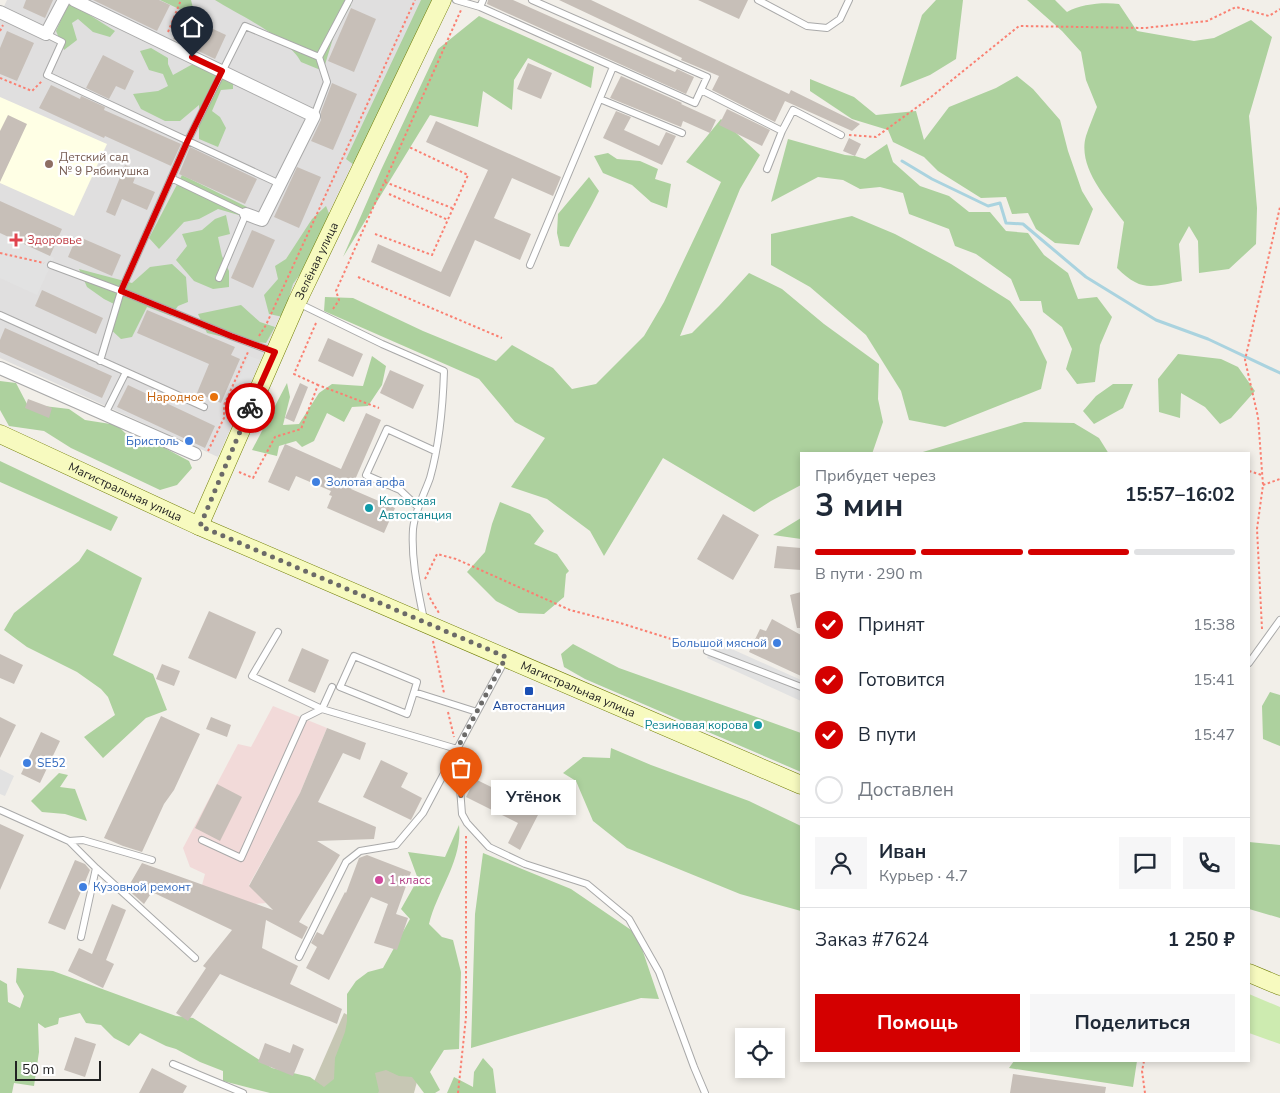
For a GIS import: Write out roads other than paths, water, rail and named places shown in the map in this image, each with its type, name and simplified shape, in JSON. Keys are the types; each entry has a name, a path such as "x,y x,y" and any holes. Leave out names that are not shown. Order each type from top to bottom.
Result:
{"main road":[{"name":"Зелёная улица","path":"200,526 297,302 442,0"},
{"name":"Магистральная улица","path":"0,434 200,526 800,785"},
{"path":"1250,973 1280,986"}],"street":[{"path":"0,12 46,34 64,0"},
{"path":"74,0 314,116 262,220 246,214"},
{"path":"0,368 200,455"}],"lane":[{"path":"314,116 327,82 319,57 349,0"},
{"path":"456,0 480,8 695,103 707,77 532,0"},
{"path":"480,8 482,0"},
{"path":"758,0 806,26 828,28 840,19 849,0"},
{"path":"100,360 121,291 188,140 245,26 319,57"},
{"path":"46,34 62,42 47,75 280,184"},
{"path":"530,265 613,66"},
{"path":"701,90 782,131"},
{"path":"600,99 682,132"},
{"path":"767,168 793,110 841,135"},
{"path":"171,178 246,214 219,278"},
{"path":"51,265 275,352"},
{"path":"297,302 382,344 444,371 443,394 430,478 418,507 413,528 414,565 432,625"},
{"path":"0,316 204,408"},
{"path":"104,414 126,372"},
{"path":"418,507 400,490 366,475 387,429 435,451"},
{"path":"1250,662 1280,620"},
{"path":"278,632 252,676 322,709 457,749"},
{"path":"707,651 800,687"},
{"path":"354,656 417,682 414,692 407,714 340,687 354,656"},
{"path":"299,957 346,862 360,851 396,845 422,813 506,657"},
{"path":"202,840 241,858 304,718 322,709 332,687"},
{"path":"414,692 477,712"},
{"path":"457,749 462,814 489,847 524,864 587,884 629,919 658,972 705,1093"},
{"path":"0,810 69,840 96,868 196,958"},
{"path":"69,840 83,840 152,860"},
{"path":"80,937 96,868"},
{"path":"173,1064 243,1093"}],"waterway":[{"path":"902,161 932,179 988,206 1000,203 1006,223 1023,224 1086,277 1156,320 1208,339 1280,373"}],"place":[{"name":"Детский сад № 9 Рябинушка","path":"49,164"},
{"name":"Здоровье","path":"16,240"},
{"name":"Народное","path":"214,397"},
{"name":"Бристоль","path":"189,441"},
{"name":"Золотая арфа","path":"316,482"},
{"name":"Кстовская Автостанция","path":"369,508"},
{"name":"Большой мясной","path":"777,643"},
{"name":"Автостанция","path":"529,691"},
{"name":"Резиновая корова","path":"758,725"},
{"name":"SE52","path":"27,763"},
{"name":"Утёнок","path":"461,798"},
{"name":"1 класс","path":"379,880"},
{"name":"Кузовной ремонт","path":"83,887"}]}
